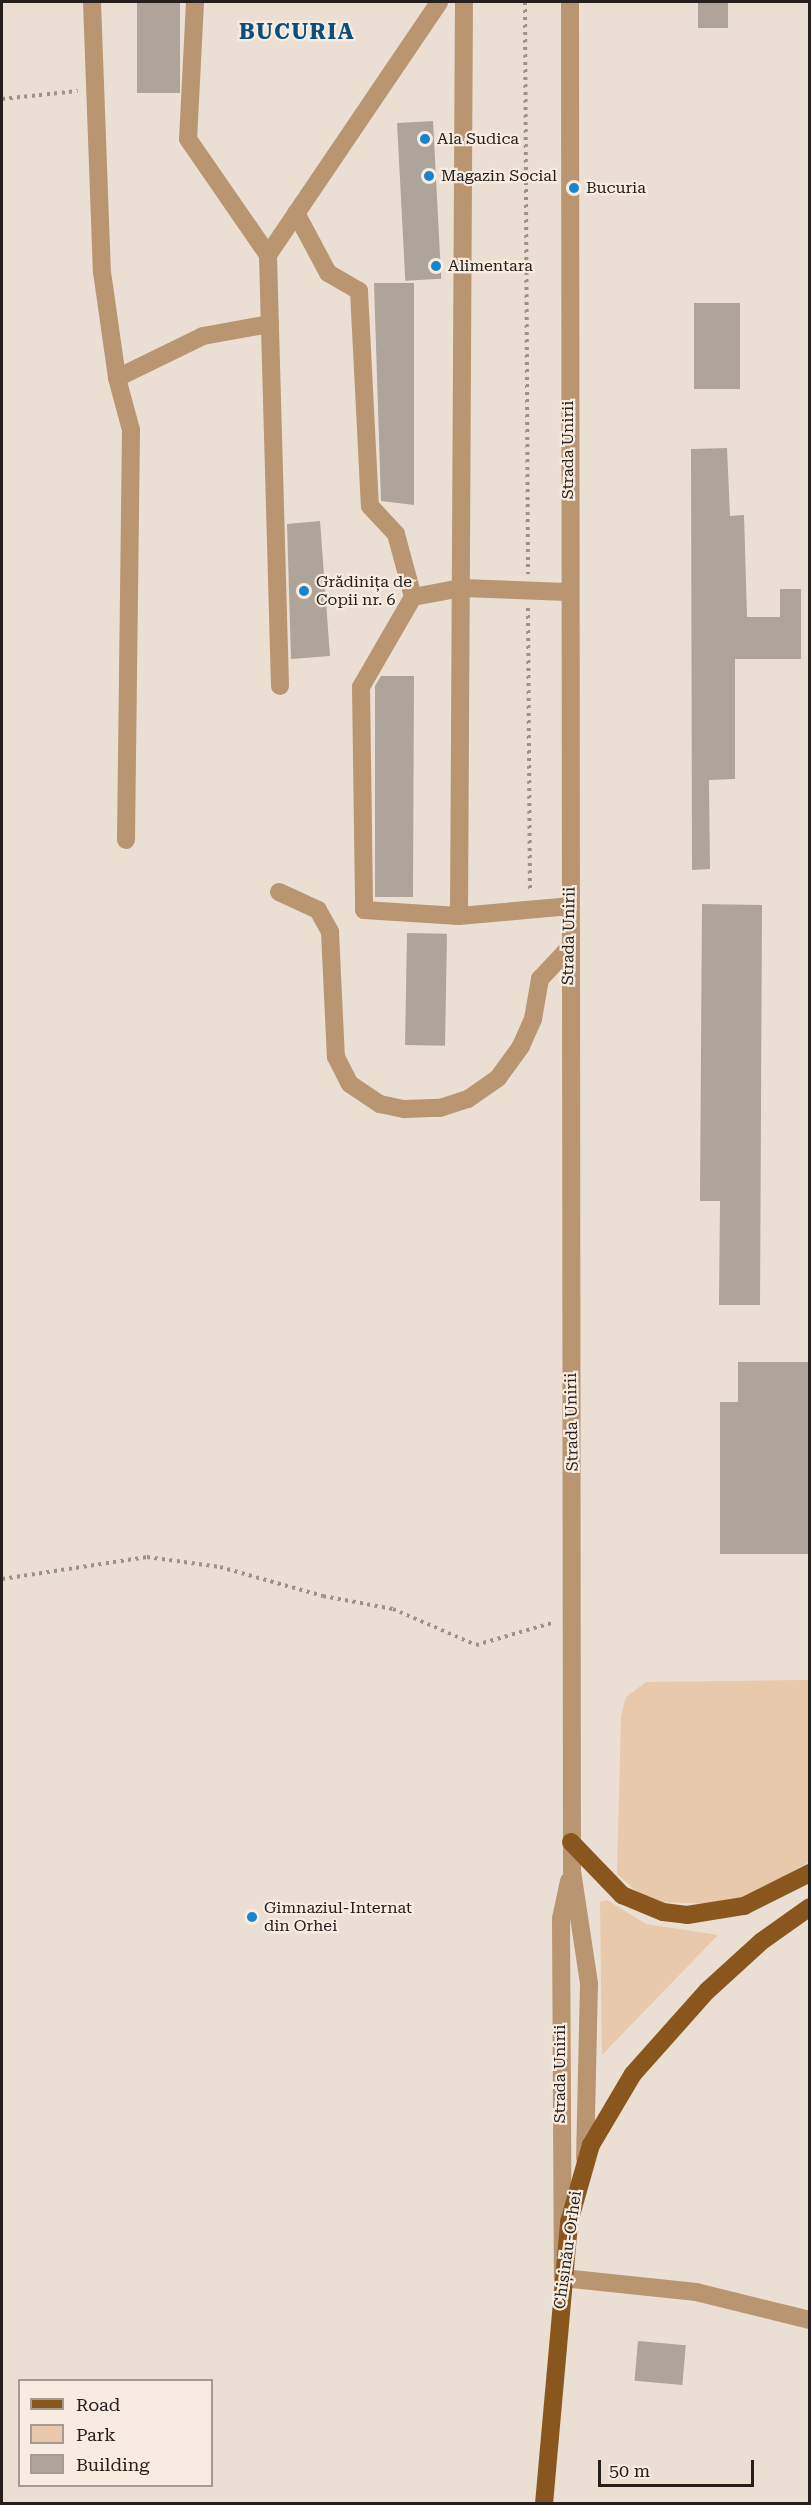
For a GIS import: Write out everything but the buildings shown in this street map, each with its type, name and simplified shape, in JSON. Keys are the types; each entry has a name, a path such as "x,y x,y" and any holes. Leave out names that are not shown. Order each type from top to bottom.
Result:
{"main road":[{"path":"572,1842 622,1895 663,1912 687,1915 744,1906 810,1874"},
{"name":"Chișinău-Orhei","path":"544,2504 569,2222 593,2130 633,2074 706,1991 762,1941 810,1907"}],"street":[{"path":"92,2 102,272 117,378 131,430 126,840"},
{"path":"195,2 188,139 268,255 280,686"},
{"path":"268,255 439,2"},
{"path":"459,916 464,2"},
{"name":"Strada Unirii","path":"570,2 567,592 572,1871 589,1984 593,2130"},
{"path":"296,213 328,273 359,291 370,506 396,534 413,597 361,687 364,910 459,916 570,906"},
{"path":"117,378 203,336 270,324"},
{"path":"413,597 462,588 528,593 567,592"},
{"path":"279,892 318,910 330,933 336,1057 350,1084 380,1104 404,1109 440,1108 468,1099 498,1078 533,1019 540,980 568,949"},
{"name":"Strada Unirii","path":"563,2278 560,2099 561,1919 572,1871"},
{"path":"560,2099 569,2122 593,2130"},
{"path":"563,2278 696,2292 810,2320"}],"path":[{"path":"525,2 530,910"},
{"path":"2,99 95,89"},
{"path":"2,1580 147,1557 220,1567 323,1596 393,1609 476,1645 572,1617"}],"green space":[{"path":"809,1680 809,1862 751,1894 720,1904 655,1902 635,1890 617,1874 621,1716 626,1697 646,1682"},
{"path":"607,1900 646,1924 718,1935 602,2055 600,1902"}],"place":[{"name":"Ala Sudica","path":"425,139"},
{"name":"Magazin Social","path":"429,176"},
{"name":"Bucuria","path":"574,188"},
{"name":"Alimentara","path":"436,266"},
{"name":"Grădinița de Copii nr. 6","path":"304,591"},
{"name":"Gimnaziul-Internat din Orhei","path":"252,1917"}],"district":[{"name":"BUCURIA","path":"297,32"}]}
